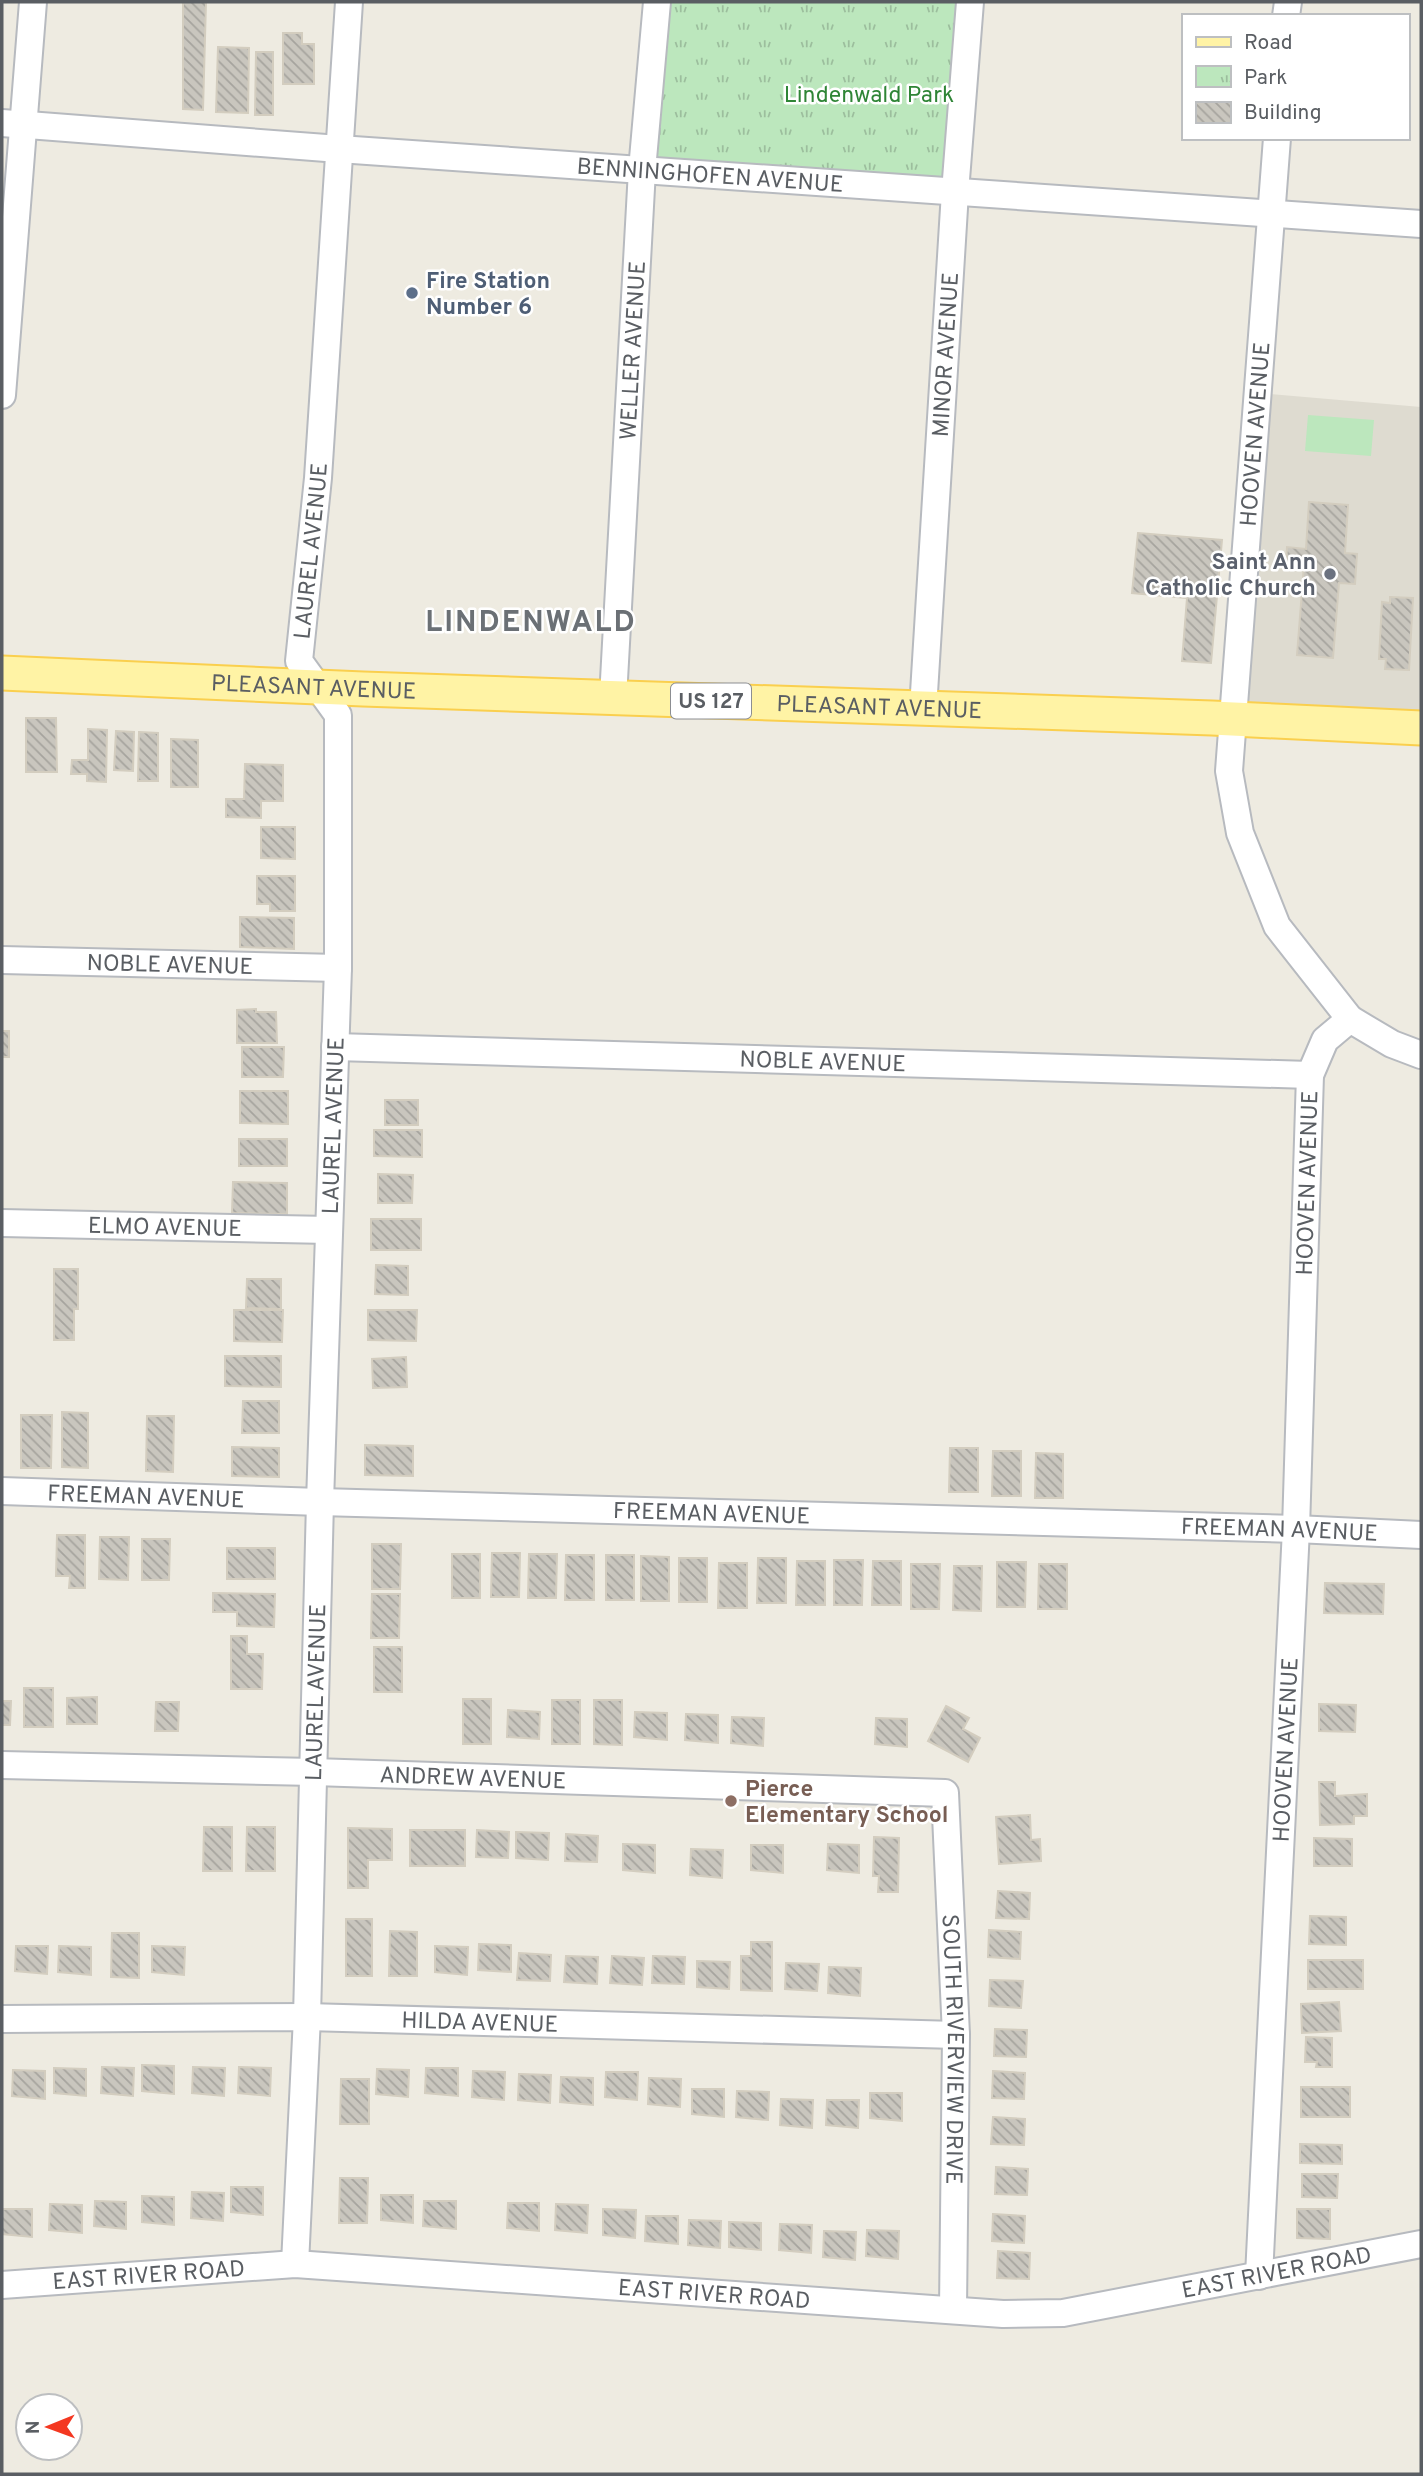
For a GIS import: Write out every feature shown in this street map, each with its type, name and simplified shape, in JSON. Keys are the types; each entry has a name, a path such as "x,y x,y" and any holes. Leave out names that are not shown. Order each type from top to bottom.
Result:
{"main road":[{"name":"PLEASANT AVENUE","path":"2,673 1421,728"}],"street":[{"path":"2,395 13,124 33,2"},
{"name":"LAUREL AVENUE","path":"295,2264 307,2017 320,1502 338,968 338,715 299,661 318,478 349,2"},
{"name":"WELLER AVENUE","path":"613,698 642,170 657,2"},
{"name":"MINOR AVENUE","path":"923,709 955,192 970,2"},
{"name":"BENNINGHOFEN AVENUE","path":"13,124 339,149 1272,212 1421,225"},
{"name":"HOOVEN AVENUE","path":"1259,2276 1296,1529 1310,1075 1325,1040 1350,1019 1277,926 1240,833 1230,771 1277,140"},
{"name":"NOBLE AVENUE","path":"2,960 338,968"},
{"path":"1350,1019 1392,1044 1421,1055"},
{"name":"NOBLE AVENUE","path":"335,1047 1310,1075"},
{"name":"ELMO AVENUE","path":"2,1223 329,1230"},
{"name":"FREEMAN AVENUE","path":"2,1491 1296,1529 1421,1535"},
{"name":"ANDREW AVENUE","path":"2,1765 314,1772 945,1793"},
{"name":"SOUTH RIVERVIEW DRIVE","path":"945,1793 956,2035 953,2309"},
{"name":"HILDA AVENUE","path":"2,2019 307,2017 956,2035"},
{"name":"EAST RIVER ROAD","path":"2,2285 295,2264 1003,2314 1063,2313 1421,2244"}],"shaded area":[{"path":"1259,393 1421,407 1421,728 1232,718"}],"green space":[{"name":"Lindenwald Park","path":"657,2 970,2 955,192 642,170"},
{"path":"1308,415 1374,420 1371,456 1305,451"}],"building":[{"path":"183,2 206,2 203,110 183,109"},
{"path":"283,33 302,33 302,44 314,44 314,84 283,84"},
{"path":"218,47 249,48 248,113 216,112"},
{"path":"256,52 273,52 273,115 255,115"},
{"name":"Saint Ann Catholic Church","path":"1309,502 1348,505 1345,553 1357,554 1355,584 1339,583 1333,658 1297,655 1304,565 1286,563 1287,547 1306,549"},
{"path":"1138,533 1222,540 1211,663 1182,661 1187,598 1132,593"},
{"path":"1390,597 1413,598 1409,670 1385,669 1386,659 1379,659 1382,602 1390,603"},
{"path":"26,718 56,718 57,772 26,772"},
{"path":"88,729 107,730 106,782 87,781 87,774 71,774 72,760 88,760"},
{"path":"116,731 134,732 133,771 114,770"},
{"path":"139,732 158,733 158,781 138,781"},
{"path":"171,739 198,740 198,787 171,787"},
{"path":"245,764 283,765 283,801 261,801 261,818 226,817 226,799 244,799"},
{"path":"261,827 295,827 295,859 261,858"},
{"path":"257,876 295,876 295,911 270,911 270,904 257,904"},
{"path":"240,917 294,918 294,949 240,947"},
{"path":"256,1009 256,1012 276,1012 277,1043 237,1043 237,1010"},
{"path":"2,1031 9,1031 9,1057 2,1057"},
{"path":"242,1047 284,1047 283,1077 242,1077"},
{"path":"240,1091 288,1091 288,1124 240,1123"},
{"path":"385,1100 418,1100 418,1125 385,1125"},
{"path":"374,1130 422,1130 422,1157 374,1156"},
{"path":"239,1139 287,1139 287,1166 239,1166"},
{"path":"378,1174 413,1175 412,1203 378,1203"},
{"path":"233,1182 287,1183 287,1214 232,1213"},
{"path":"371,1219 421,1219 421,1250 371,1250"},
{"path":"376,1265 408,1266 408,1295 375,1294"},
{"path":"54,1269 78,1269 78,1309 74,1309 74,1340 54,1340"},
{"path":"247,1279 281,1279 281,1309 246,1308"},
{"path":"234,1310 283,1310 282,1342 234,1341"},
{"path":"368,1310 417,1310 416,1341 368,1340"},
{"path":"225,1356 281,1356 281,1387 225,1386"},
{"path":"406,1357 407,1387 373,1388 372,1359"},
{"path":"243,1401 279,1401 279,1433 242,1433"},
{"path":"62,1412 88,1413 88,1468 62,1467"},
{"path":"21,1415 52,1415 51,1468 21,1468"},
{"path":"147,1416 174,1416 173,1472 146,1471"},
{"path":"365,1445 413,1446 413,1476 365,1475"},
{"path":"232,1447 279,1448 279,1477 232,1476"},
{"path":"950,1448 978,1448 978,1492 949,1492"},
{"path":"993,1451 1021,1451 1021,1496 992,1496"},
{"path":"1036,1453 1063,1454 1063,1498 1035,1498"},
{"path":"57,1535 85,1535 85,1588 69,1588 70,1576 56,1576"},
{"path":"100,1537 129,1537 128,1580 99,1579"},
{"path":"142,1539 170,1539 169,1580 142,1580"},
{"path":"372,1544 401,1544 400,1589 372,1589"},
{"path":"227,1548 275,1548 275,1579 227,1579"},
{"path":"492,1553 520,1553 519,1597 491,1597"},
{"path":"452,1554 480,1554 480,1598 452,1598"},
{"path":"529,1554 557,1554 556,1598 528,1598"},
{"path":"566,1555 594,1555 594,1600 565,1600"},
{"path":"606,1555 634,1555 634,1600 606,1600"},
{"path":"641,1556 669,1557 669,1601 641,1601"},
{"path":"679,1558 707,1558 707,1602 679,1602"},
{"path":"758,1558 786,1558 786,1603 757,1603"},
{"path":"834,1560 863,1560 862,1605 834,1605"},
{"path":"797,1561 825,1561 825,1605 796,1605"},
{"path":"873,1561 901,1561 901,1605 872,1605"},
{"path":"997,1562 1026,1562 1025,1607 997,1607"},
{"path":"719,1563 747,1563 747,1608 718,1608"},
{"path":"911,1564 940,1564 939,1609 911,1609"},
{"path":"1039,1564 1067,1564 1067,1609 1038,1609"},
{"path":"954,1566 982,1566 981,1611 953,1610"},
{"path":"1325,1583 1384,1584 1383,1614 1324,1613"},
{"path":"213,1593 275,1594 274,1627 237,1626 237,1612 213,1612"},
{"path":"372,1594 400,1594 399,1638 371,1638"},
{"path":"231,1636 247,1636 247,1654 263,1654 262,1689 231,1689"},
{"path":"374,1647 402,1647 402,1692 374,1692"},
{"path":"24,1688 53,1688 53,1727 24,1727"},
{"path":"97,1697 97,1724 67,1724 67,1698"},
{"path":"463,1699 491,1699 491,1744 463,1744"},
{"path":"552,1700 580,1700 580,1744 552,1744"},
{"path":"594,1700 622,1700 622,1745 594,1744"},
{"path":"2,1701 11,1701 10,1725 2,1725"},
{"path":"156,1702 179,1702 178,1731 155,1731"},
{"path":"1319,1704 1356,1705 1355,1732 1319,1731"},
{"path":"946,1706 969,1718 963,1729 980,1738 968,1762 928,1741"},
{"path":"508,1710 540,1712 539,1739 507,1737"},
{"path":"635,1712 667,1713 667,1740 634,1737"},
{"path":"686,1714 718,1715 718,1743 685,1740"},
{"path":"732,1717 764,1718 763,1746 731,1743"},
{"path":"876,1718 907,1719 907,1747 875,1744"},
{"path":"1319,1782 1335,1782 1335,1796 1367,1794 1367,1816 1354,1816 1354,1824 1320,1825"},
{"path":"1030,1815 1031,1840 1040,1839 1041,1861 999,1864 996,1817"},
{"path":"204,1827 232,1827 232,1871 203,1871"},
{"path":"247,1827 275,1827 275,1871 246,1871"},
{"path":"348,1828 392,1829 392,1860 368,1860 368,1888 348,1888"},
{"path":"410,1830 465,1830 465,1866 410,1866"},
{"path":"477,1830 509,1832 508,1858 476,1857"},
{"path":"516,1832 549,1833 548,1860 516,1858"},
{"path":"566,1834 598,1836 597,1862 565,1861"},
{"path":"874,1837 899,1838 898,1892 878,1892 879,1876 873,1876"},
{"path":"1314,1838 1352,1839 1352,1866 1314,1866"},
{"path":"623,1844 655,1845 655,1873 623,1870"},
{"path":"828,1844 859,1845 859,1873 827,1870"},
{"path":"751,1845 783,1845 783,1873 751,1870"},
{"path":"691,1849 723,1850 722,1878 690,1875"},
{"path":"998,1891 1030,1893 1029,1919 996,1918"},
{"path":"1310,1916 1346,1917 1346,1945 1309,1944"},
{"path":"346,1919 372,1919 372,1976 346,1976"},
{"path":"989,1930 1021,1932 1020,1959 988,1957"},
{"path":"390,1931 417,1932 417,1976 389,1976"},
{"path":"112,1933 139,1933 139,1978 111,1977"},
{"path":"751,1942 772,1942 772,1991 741,1990 741,1956 751,1956"},
{"path":"479,1944 511,1945 511,1972 478,1970"},
{"path":"16,1946 48,1946 47,1974 15,1971"},
{"path":"59,1946 91,1947 91,1975 58,1972"},
{"path":"152,1946 185,1947 184,1975 152,1972"},
{"path":"435,1946 468,1947 467,1975 435,1972"},
{"path":"519,1953 551,1955 550,1981 517,1980"},
{"path":"566,1956 598,1957 597,1984 564,1982"},
{"path":"612,1956 644,1958 642,1985 610,1983"},
{"path":"653,1956 685,1957 684,1984 652,1983"},
{"path":"1308,1960 1363,1960 1363,1989 1308,1989"},
{"path":"697,1961 730,1962 729,1989 697,1987"},
{"path":"786,1963 819,1964 817,1991 785,1989"},
{"path":"829,1967 861,1968 860,1996 828,1993"},
{"path":"990,1980 1023,1981 1021,2008 989,2006"},
{"path":"1339,2002 1341,2031 1302,2033 1301,2004"},
{"path":"995,2029 1027,2030 1026,2057 994,2056"},
{"path":"1306,2037 1332,2038 1332,2067 1316,2067 1317,2062 1305,2062"},
{"path":"142,2065 174,2066 174,2094 142,2091"},
{"path":"102,2067 134,2068 133,2096 101,2093"},
{"path":"193,2067 225,2068 224,2096 192,2093"},
{"path":"239,2067 271,2068 270,2096 238,2093"},
{"path":"54,2068 86,2069 86,2096 54,2093"},
{"path":"426,2068 458,2068 458,2096 425,2093"},
{"path":"377,2069 409,2070 408,2097 376,2094"},
{"path":"13,2070 45,2071 45,2099 12,2096"},
{"path":"473,2071 505,2072 504,2100 472,2097"},
{"path":"993,2071 1025,2073 1024,2099 992,2098"},
{"path":"606,2072 638,2072 637,2100 605,2097"},
{"path":"519,2074 551,2075 550,2103 518,2100"},
{"path":"561,2077 593,2078 593,2105 560,2102"},
{"path":"649,2078 681,2079 680,2107 648,2104"},
{"path":"341,2079 369,2079 369,2124 340,2124"},
{"path":"1301,2087 1350,2087 1350,2117 1301,2117"},
{"path":"692,2089 724,2089 724,2117 692,2114"},
{"path":"737,2091 769,2092 768,2120 736,2117"},
{"path":"870,2093 902,2093 902,2121 870,2118"},
{"path":"781,2099 813,2100 812,2128 780,2125"},
{"path":"827,2100 859,2100 858,2128 826,2125"},
{"path":"993,2117 1025,2119 1024,2145 991,2144"},
{"path":"1300,2144 1342,2145 1342,2164 1300,2163"},
{"path":"996,2167 1028,2169 1027,2195 995,2194"},
{"path":"1302,2174 1338,2174 1337,2198 1302,2197"},
{"path":"340,2178 368,2178 367,2223 339,2223"},
{"path":"231,2187 263,2187 263,2215 231,2212"},
{"path":"192,2192 224,2193 223,2221 191,2218"},
{"path":"381,2195 413,2195 413,2223 381,2220"},
{"path":"142,2196 174,2197 174,2225 142,2222"},
{"path":"95,2201 126,2202 126,2229 94,2226"},
{"path":"424,2201 456,2201 456,2229 423,2226"},
{"path":"508,2203 539,2203 539,2231 507,2228"},
{"path":"50,2204 82,2205 82,2233 49,2230"},
{"path":"556,2204 588,2205 587,2233 555,2230"},
{"path":"2,2209 32,2209 32,2237 2,2234"},
{"path":"603,2209 636,2210 635,2238 603,2235"},
{"path":"1297,2209 1330,2209 1330,2239 1297,2238"},
{"path":"993,2214 1025,2216 1024,2243 992,2241"},
{"path":"646,2216 678,2216 678,2244 645,2241"},
{"path":"689,2220 721,2221 720,2248 688,2245"},
{"path":"729,2222 761,2223 761,2250 729,2247"},
{"path":"780,2224 812,2225 811,2253 779,2250"},
{"path":"867,2230 899,2231 898,2259 866,2256"},
{"path":"824,2231 856,2232 855,2260 823,2257"},
{"path":"998,2251 1030,2253 1029,2279 997,2278"}],"place":[{"name":"Fire Station Number 6","path":"412,293"},
{"name":"Saint Ann Catholic Church","path":"1330,574"},
{"name":"Pierce Elementary School","path":"731,1801"}],"district":[{"name":"LINDENWALD","path":"531,621"}]}
